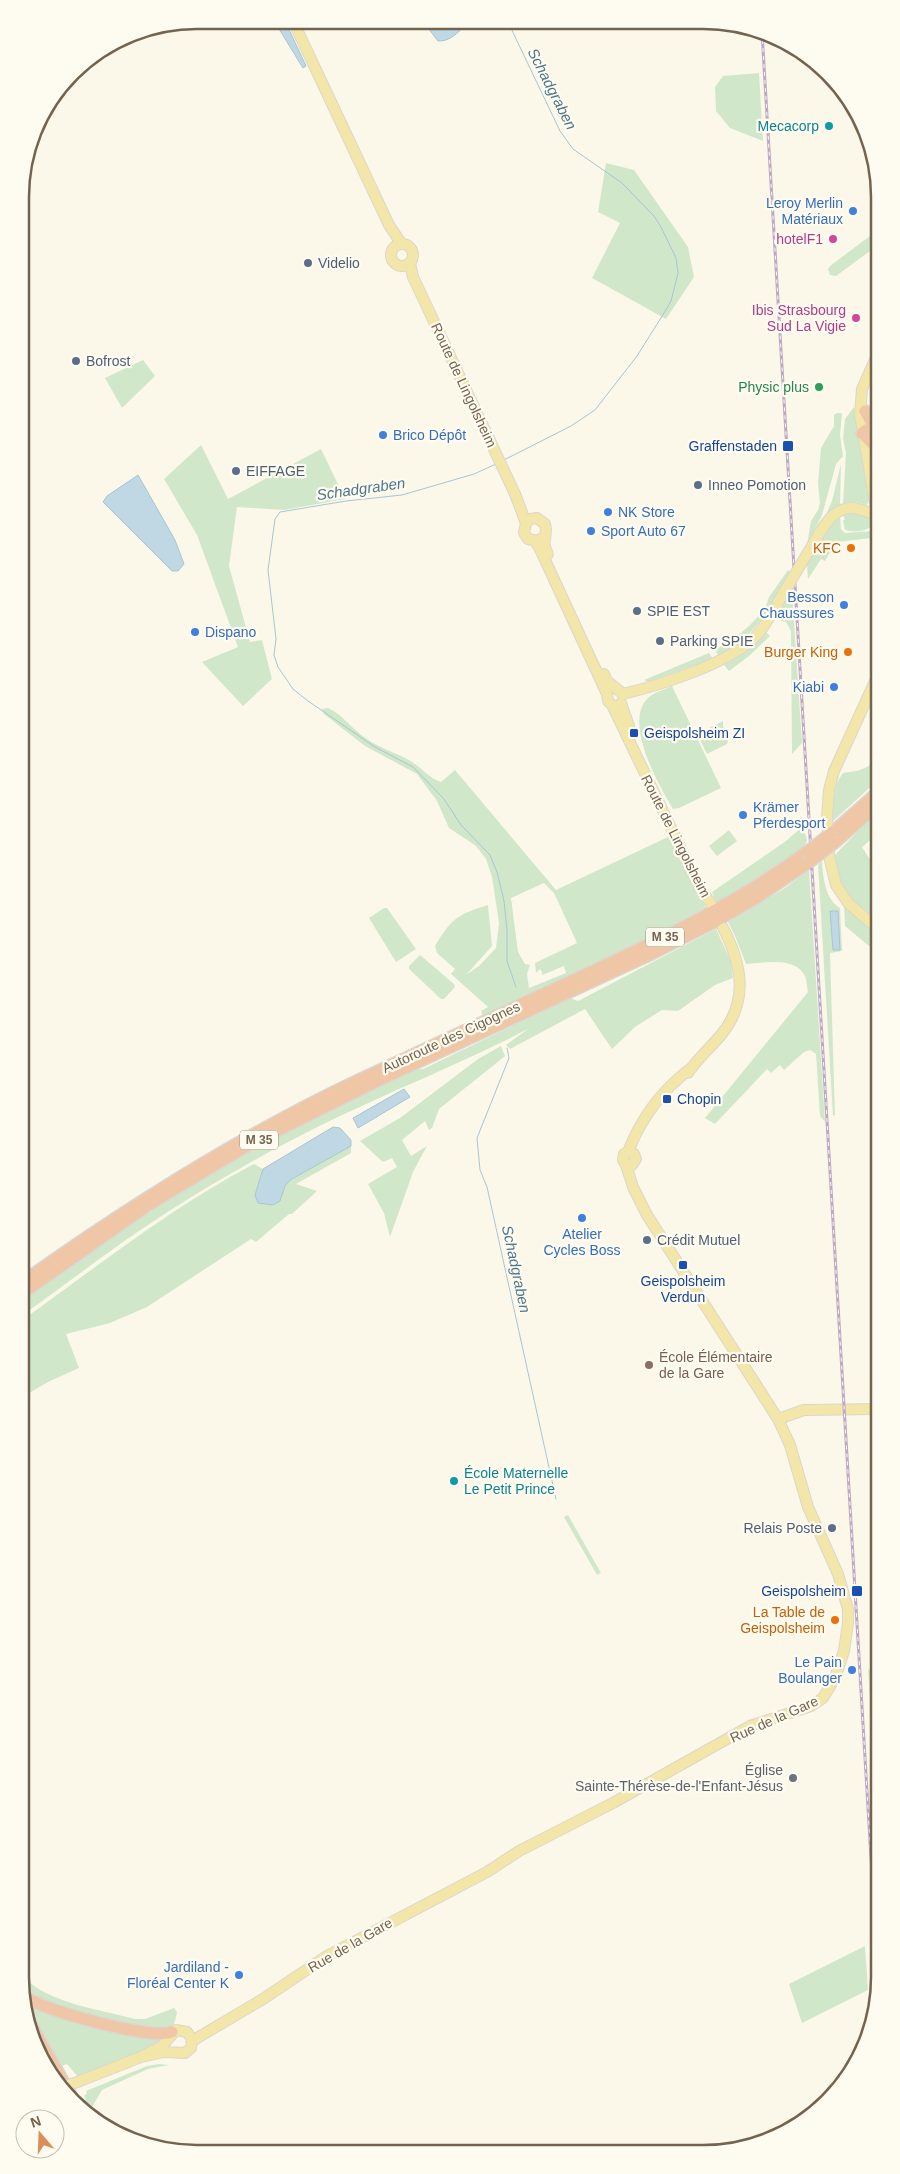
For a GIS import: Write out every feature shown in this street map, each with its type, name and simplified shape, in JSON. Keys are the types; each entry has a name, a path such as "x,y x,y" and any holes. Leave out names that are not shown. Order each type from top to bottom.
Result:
{"highway":[{"path":"865,411 871,434"},
{"name":"Autoroute des Cigognes","path":"833,838 871,799"},
{"name":"Autoroute des Cigognes","path":"29,1288 148,1205 265,1136 379,1080 649,955 716,921 756,898 871,810"},
{"name":"Autoroute des Cigognes","path":"29,1277 176,1178 261,1129 357,1081 673,934 808,857"},
{"path":"29,1273 70,1248"},
{"path":"30,2000 38,2005 67,2014 144,2032 170,2036"}],"main road":[{"path":"296,29 398,245"},
{"path":"398,245 407,245 412,250 413,257 407,265 396,265 392,259 391,252 398,245"},
{"name":"Route de Lingolsheim","path":"407,265 529,521"},
{"path":"871,369 860,395 871,434"},
{"path":"865,411 866,397 871,384"},
{"path":"615,697 646,688 718,661 737,651 755,636 829,520 843,509 854,508 871,513"},
{"path":"540,520 545,524 547,529 539,539 528,540 525,535 523,529 529,521 540,520"},
{"name":"Route de Lingolsheim","path":"539,539 539,547 615,697 632,734 638,753 668,816 701,874 711,904 699,886 615,697"},
{"path":"871,690 837,762 829,790 827,818 829,856 836,884 849,904 871,923"},
{"name":"Rue de la Gare","path":"191,2038 217,2026 263,1999 327,1956 487,1872 498,1869 520,1856 530,1846 612,1803 750,1726 818,1702 828,1691 835,1678 847,1631 848,1609 841,1586 808,1507 790,1445 778,1419 638,1198 631,1182 629,1165 622,1158 631,1153 645,1116 661,1096 700,1058 731,1021 739,995 740,977 736,956 724,928"},
{"path":"778,1419 804,1410 871,1409"},
{"path":"851,1410 871,1413"},
{"path":"69,2085 141,2057 162,2046 170,2036 180,2030 191,2038 188,2051 181,2054 164,2052 141,2057"},
{"path":"170,2036 169,2048 174,2053"}],"green space":[{"path":"759,73 763,141 730,128 716,111 715,87 723,76"},
{"path":"606,163 634,170 688,247 694,277 666,319 592,278 620,223 598,212"},
{"path":"871,235 871,250 836,276 830,275 828,269"},
{"path":"143,360 155,376 122,408 105,378"},
{"path":"854,407 870,498 867,505 855,502 843,503 846,453 843,439 845,419"},
{"path":"842,413 840,435 843,456 836,464 822,515 807,545 811,521 820,503 818,483 821,448 834,426 834,415"},
{"path":"201,445 228,499 321,449 345,499 284,510 237,507 229,566 250,642 262,640 272,679 243,706 202,662 238,647 197,535 164,479"},
{"path":"841,464 840,505 824,519 832,501"},
{"path":"851,512 871,518 871,527 861,531 845,530 843,515"},
{"path":"840,517 841,529 845,533 871,531 871,538 836,542 825,561 821,559 808,579 807,565 830,525"},
{"path":"788,570 791,572 761,620 743,639 719,657 715,650 736,637 765,609 769,597"},
{"path":"792,593 802,743 792,754 791,631 786,622 775,619"},
{"path":"766,632 770,636 749,656 729,671 724,665 741,655"},
{"path":"709,653 713,659 648,682 644,680"},
{"path":"672,686 721,788 673,809 652,769 641,737 639,722 641,709 648,698"},
{"path":"328,708 334,711 367,739 412,762 429,776 441,782 455,770 556,890 670,836 703,900 705,908 603,961 483,1017 481,1011 488,1007 451,974 455,969 437,953 435,946 446,929 456,919 469,911 488,905 492,946 466,975 479,966 496,948 499,923 492,877 486,859 476,846 449,828 437,801 417,774 365,746 324,714 322,709","holes":["544,883 554,893 577,943 535,963 536,973 540,969 542,975 564,966 566,973 529,988 527,974 530,965 525,964 518,952 511,898"]},
{"path":"723,721 723,726 729,738 727,744 707,754 697,734"},
{"path":"871,764 871,787 832,822 833,802 839,778 843,773 865,768"},
{"path":"871,817 871,839 862,847 871,861 871,919 860,909 843,887 835,868 833,857"},
{"path":"803,826 807,840 805,846 748,885 716,903 712,892 786,841"},
{"path":"729,830 737,841 717,856 709,846"},
{"path":"822,861 824,881 828,893 840,908 842,951 830,953 835,1115 833,1116 818,865"},
{"path":"809,870 825,1122 820,1116 816,1054 810,1050 804,1052 784,1070 780,1065 771,1073 767,1069 715,1124 705,1118 808,992 805,976 794,966 779,962 746,964 728,922 785,888"},
{"path":"844,904 871,927 871,947 869,946 845,926"},
{"path":"387,908 416,949 396,962 369,918"},
{"path":"716,929 731,961 733,978 715,985 678,1011 662,1010 635,1027 612,1049 585,1009 510,1049 506,1045 528,1029 321,1125 212,1184 155,1220 29,1310 29,1295 156,1207 239,1157 304,1122 415,1069 423,1069 570,998 578,1001"},
{"path":"420,955 454,984 455,987 444,999 441,999 409,969 409,966"},
{"path":"501,1046 505,1056 439,1109 432,1128 429,1130 425,1121 402,1140 411,1156 427,1146 413,1172 390,1237 384,1213 368,1184 397,1167 392,1158 383,1162 360,1141 400,1118 478,1059"},
{"path":"351,1146 351,1153 296,1184 317,1191 292,1214 289,1214 256,1242 251,1239 147,1307 110,1323 66,1334 79,1368 29,1393 29,1315 165,1218 254,1164 263,1169 255,1195 258,1203 273,1205 280,1201 285,1186 290,1180"},
{"path":"568,1515 601,1573 597,1575 564,1517"},
{"path":"868,1668 871,1673 871,1715"},
{"path":"865,1946 868,1990 802,2023 789,1984"},
{"path":"29,1982 48,1994 62,2000 135,2019 145,2019 174,2008 177,2012 174,2025 164,2033 53,2007 30,1993"},
{"path":"30,2001 162,2037 162,2043 78,2077 67,2064 62,2066 34,2020"},
{"path":"169,2065 148,2069 102,2090 93,2108 88,2104 84,2096 87,2093 86,2091 147,2066"}],"water":[{"path":"279,29 289,29 306,66 303,68"},
{"path":"429,29 462,29 447,40 438,41"},
{"path":"138,475 175,540 184,564 178,571 172,571 103,502 107,496"},
{"path":"830,911 838,911 840,950 833,950"},
{"path":"404,1089 410,1097 358,1128 353,1118"},
{"path":"333,1127 340,1128 351,1140 351,1146 290,1180 285,1186 280,1201 273,1205 258,1203 255,1195 263,1169"}],"waterway":[{"name":"Schadgraben","path":"504,460 571,426 595,410 637,356 664,313 671,301 678,273 676,258 654,216 622,183 573,149 560,131 511,29"},
{"name":"Schadgraben","path":"496,464 474,474 402,495 346,501 280,512 275,519 268,570 276,639 274,655 278,667 293,689 375,747 413,767 444,799 461,825 490,855 497,872 504,901 507,930 507,961 516,987"},
{"name":"Schadgraben","path":"507,1048 509,1058 477,1138 480,1170 487,1187 556,1499"}],"railway":[{"path":"762,40 871,1858"}],"place":[{"name":"Mecacorp","path":"829,126"},
{"name":"Leroy Merlin Matériaux","path":"853,211"},
{"name":"hotelF1","path":"833,239"},
{"name":"Videlio","path":"308,263"},
{"name":"Ibis Strasbourg Sud La Vigie","path":"856,318"},
{"name":"Bofrost","path":"76,361"},
{"name":"Physic plus","path":"819,387"},
{"name":"Brico Dépôt","path":"383,435"},
{"name":"Graffenstaden","path":"788,446"},
{"name":"EIFFAGE","path":"236,471"},
{"name":"Inneo Pomotion","path":"698,485"},
{"name":"NK Store","path":"608,512"},
{"name":"Sport Auto 67","path":"591,531"},
{"name":"KFC","path":"851,548"},
{"name":"Besson Chaussures","path":"844,605"},
{"name":"SPIE EST","path":"637,611"},
{"name":"Dispano","path":"195,632"},
{"name":"Parking SPIE","path":"660,641"},
{"name":"Burger King","path":"848,652"},
{"name":"Kiabi","path":"834,687"},
{"name":"Geispolsheim ZI","path":"634,733"},
{"name":"Krämer Pferdesport","path":"743,815"},
{"name":"Chopin","path":"667,1099"},
{"name":"Atelier Cycles Boss","path":"582,1218"},
{"name":"Crédit Mutuel","path":"647,1240"},
{"name":"Geispolsheim Verdun","path":"683,1265"},
{"name":"École Élémentaire de la Gare","path":"649,1365"},
{"name":"École Maternelle Le Petit Prince","path":"454,1481"},
{"name":"Relais Poste","path":"832,1528"},
{"name":"Geispolsheim","path":"857,1591"},
{"name":"La Table de Geispolsheim","path":"835,1620"},
{"name":"Le Pain Boulanger","path":"852,1670"},
{"name":"Église Sainte-Thérèse-de-l'Enfant-Jésus","path":"793,1778"},
{"name":"Jardiland - Floréal Center K","path":"239,1975"}]}
